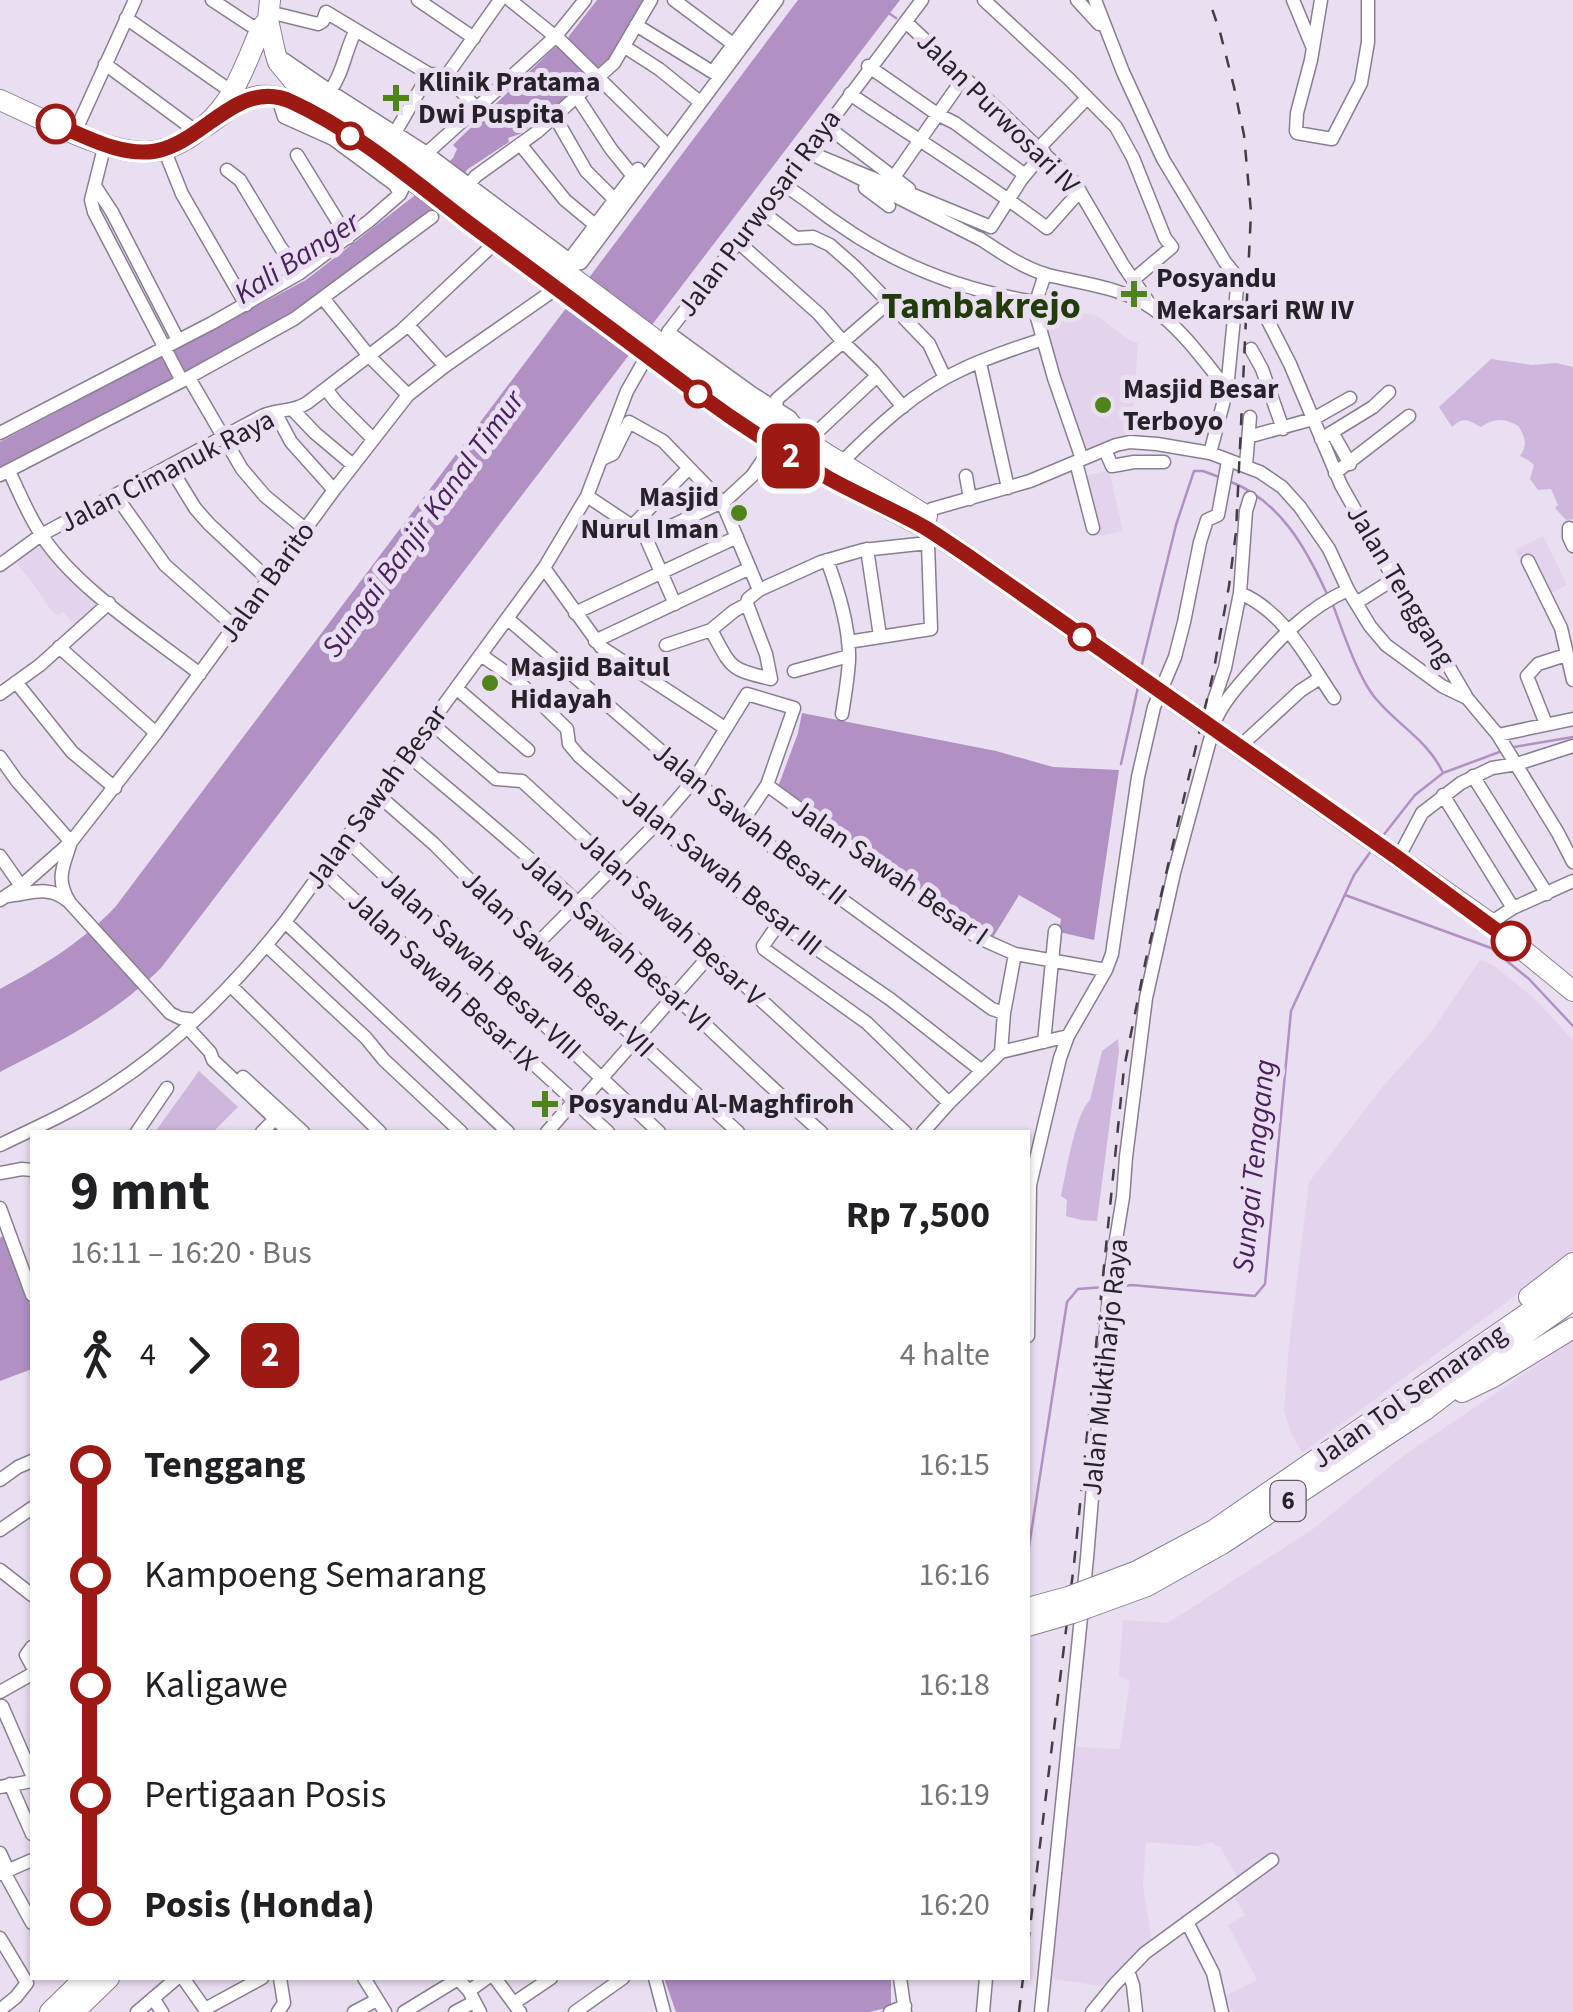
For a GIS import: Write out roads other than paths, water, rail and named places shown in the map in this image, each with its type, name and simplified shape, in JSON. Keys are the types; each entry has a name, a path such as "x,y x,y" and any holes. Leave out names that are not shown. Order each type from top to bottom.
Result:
{"highway":[{"path":"201,129 232,92 268,20"},
{"path":"268,20 278,62 295,93 324,110 374,152 418,172 453,195 773,444 831,480 926,529"},
{"path":"0,100 105,144 144,152 164,149 250,98 295,93"},
{"path":"324,110 354,111 418,172"},
{"path":"453,195 495,243 567,280"},
{"path":"644,346 840,462 926,529 1148,677 1212,713 1326,801"},
{"path":"1212,713 1367,831 1500,916 1573,975"},
{"path":"1500,916 1573,991"},
{"path":"1418,1402 1477,1336 1573,1263"},
{"name":"Jalan Tol Semarang","path":"1030,1625 1073,1613 1142,1578 1418,1402 1573,1282"},
{"name":"Jalan Tol Semarang","path":"1499,1343 1573,1300"},
{"path":"1418,1402 1493,1377 1573,1328"},
{"name":"Jalan Tol Semarang","path":"1030,1607 1142,1578"},
{"path":"50,2012 83,1980"},
{"path":"74,2012 107,1980"}],"street":[{"path":"75,132 134,0"},
{"path":"212,0 250,25 268,20 318,24 328,6 356,30 429,74 447,74 476,108"},
{"path":"418,0 474,38"},
{"path":"447,74 500,0"},
{"path":"510,0 596,74 664,143"},
{"path":"0,433 165,351 178,340 300,273 348,238 418,172 476,108 558,39 584,0"},
{"path":"200,674 78,576 41,535 4,473 294,320 577,98 596,74 614,63 651,0"},
{"path":"674,0 736,46"},
{"path":"742,0 760,14"},
{"path":"520,144 565,200 599,229 767,0"},
{"path":"760,14 776,0"},
{"name":"Jalan Purwosari Raya","path":"809,442 790,416 668,332 922,0"},
{"path":"984,0 1116,128 1127,146 1172,247 1133,280"},
{"path":"1078,0 1107,32"},
{"path":"1095,0 1163,159 1238,278 1227,389 1210,453"},
{"path":"1293,0 1312,46"},
{"path":"1321,0 1296,131 1332,139 1361,83 1368,42 1368,0"},
{"path":"126,18 232,92"},
{"path":"268,20 288,63 324,110"},
{"name":"Jalan Purwosari IV","path":"906,22 1075,183 1152,308"},
{"path":"636,25 716,74"},
{"path":"324,110 356,30"},
{"path":"625,47 697,99"},
{"path":"105,64 201,129"},
{"path":"872,66 868,66 1025,175"},
{"path":"396,132 429,74"},
{"path":"894,177 963,78"},
{"path":"295,93 282,108 284,117 324,110"},
{"path":"851,93 1047,228 1078,193"},
{"path":"577,98 636,180"},
{"path":"804,150 991,227 1025,175 1086,98"},
{"path":"354,111 396,132 418,172"},
{"path":"555,117 586,170 618,204"},
{"path":"828,125 1009,258 1044,274 1098,284 1152,308 1182,335 1227,389"},
{"path":"105,144 93,192 94,212 165,351 256,486 305,530"},
{"path":"164,149 182,194 246,304"},
{"path":"804,150 826,158 888,206"},
{"path":"804,150 982,240"},
{"path":"296,154 348,238"},
{"path":"227,170 246,188 300,273"},
{"path":"780,183 890,256 949,282 1036,302"},
{"path":"93,192 112,212 178,340"},
{"path":"763,210 796,238 820,241 855,267 929,344 945,378"},
{"name":"Jalan Barito","path":"3,898 71,842 115,788 408,395 567,280 599,229"},
{"path":"738,242 819,314 903,407"},
{"path":"353,465 294,410 408,325 495,243"},
{"path":"1044,274 1036,314 1079,460 1093,528"},
{"path":"323,298 368,356 408,395"},
{"path":"776,407 777,399 889,302"},
{"name":"Jalan Tenggang","path":"1262,309 1313,419 1330,433 1350,464"},
{"path":"408,325 445,366"},
{"path":"840,462 903,407 945,378 1043,339"},
{"name":"Jalan Sawah Besar","path":"30,1130 108,1089 172,1040 232,986 266,945 544,568 587,496 644,346"},
{"path":"1251,349 1283,429"},
{"path":"980,363 1008,488"},
{"path":"809,442 876,376"},
{"path":"326,389 373,438"},
{"path":"1330,433 1390,392"},
{"path":"1254,435 1313,419 1350,398"},
{"name":"Jalan Cimanuk Raya","path":"0,564 41,535 170,466 275,412 294,410"},
{"name":"Jalan Tenggang","path":"1327,411 1336,474 1467,698"},
{"path":"275,412 291,442 334,490"},
{"name":"Jalan Tenggang","path":"1336,474 1409,416"},
{"path":"1030,1185 1060,1058 1112,954 1148,677 1174,657 1206,520 1218,514 1250,417"},
{"path":"602,459 613,454 629,422 662,441 722,502 759,590"},
{"path":"794,670 880,636 931,629 926,529 932,509 1008,488 1130,442 1210,453 1232,469 1260,472 1282,487 1300,507 1329,549 1342,597 1386,645 1442,686 1467,698 1516,762 1573,862"},
{"path":"646,538 722,502 752,476 773,444"},
{"path":"1104,450 1112,466 1164,462"},
{"path":"170,466 202,516 269,580"},
{"path":"632,526 689,468"},
{"path":"966,476 970,500"},
{"path":"116,496 166,565 235,626"},
{"path":"587,496 646,538 675,604"},
{"name":"Jalan Muktiharjo Raya","path":"1041,2012 1112,1270 1146,998 1212,713 1226,668 1240,593 1250,498"},
{"path":"1569,528 1573,546"},
{"path":"666,645 711,630 747,604 759,590 827,560 926,529"},
{"path":"576,614 737,537"},
{"path":"866,549 880,636"},
{"path":"827,560 848,649 842,714"},
{"path":"1528,560 1561,628 1567,632 1566,654 1573,680"},
{"path":"544,568 600,647 725,728"},
{"path":"595,641 750,568"},
{"path":"1212,713 1288,630 1342,597 1394,579"},
{"path":"1240,593 1267,608 1288,630 1334,698"},
{"path":"109,603 59,648 6,685 72,752 115,788"},
{"path":"711,630 731,666 772,679 747,604"},
{"name":"Jalan Sawah Besar II","path":"508,619 799,869 992,1010 1004,1014"},
{"path":"59,648 156,734"},
{"name":"Jalan Sawah Besar III","path":"481,654 518,681 567,729 570,744 580,756 657,823 779,923 890,998 982,1071"},
{"path":"1546,724 1528,675 1538,664 1566,654"},
{"path":"1248,739 1300,691 1320,678"},
{"path":"456,688 528,750"},
{"name":"Jalan Sawah Besar I","path":"535,946 657,823 694,780 746,695 794,708 767,784 742,822"},
{"path":"1499,737 1573,719"},
{"name":"Jalan Sawah Besar V","path":"431,723 496,779 522,781 902,1130"},
{"path":"1401,852 1418,817 1473,776 1573,746"},
{"name":"Jalan Sawah Besar VI","path":"408,754 578,903 819,1130"},
{"path":"0,757 71,842 61,878 62,890 70,902"},
{"path":"1473,776 1548,894"},
{"name":"Jalan Sawah Besar I","path":"767,784 977,937 1015,954 1106,970"},
{"name":"Jalan Sawah Besar VII","path":"378,795 736,1130"},
{"path":"1443,795 1500,916 1573,881"},
{"path":"1558,833 1571,824"},
{"name":"Jalan Sawah Besar VIII","path":"346,839 657,1130"},
{"path":"0,856 21,886"},
{"name":"Jalan Sawah Besar IX","path":"322,870 606,1130"},
{"path":"3,898 45,890 61,894 168,1009 191,1023 213,1060 300,1130"},
{"path":"284,922 506,1130"},
{"path":"779,923 764,948 867,1022 948,1103"},
{"path":"1044,1042 1055,931"},
{"path":"266,945 458,1130"},
{"path":"549,1130 637,1040 711,954"},
{"path":"1001,1052 1015,954"},
{"path":"232,986 378,1130"},
{"path":"168,1009 174,1022 172,1040"},
{"path":"925,1130 1001,1052 1068,1036"},
{"path":"138,1130 168,1088"},
{"path":"264,1130 278,1116"},
{"path":"278,1116 288,1130"},
{"name":"Jalan Sawah Besar","path":"0,1146 30,1130"},
{"path":"0,1173 30,1170"},
{"path":"0,1208 30,1290"},
{"path":"0,1480 30,1462"},
{"path":"0,1530 30,1509"},
{"path":"0,1570 30,1592"},
{"path":"30,1676 2,1705 30,1773"},
{"path":"30,1779 5,1785 30,1830"},
{"path":"0,1853 4,1872 30,1919"},
{"path":"1092,2012 1145,1953 1272,1860"},
{"path":"4,1872 30,1861"},
{"path":"1186,1922 1213,1972 1222,2012"},
{"path":"0,1938 30,1980 0,2010"},
{"path":"1128,1971 1134,1985 1136,2012"},
{"path":"137,2012 177,1980"},
{"path":"182,1980 206,2011 259,1980"},
{"path":"278,2012 284,2002 280,1980"},
{"path":"354,2012 381,2006 365,1980"},
{"path":"404,2012 455,1980"},
{"path":"459,1980 474,2001"},
{"path":"455,2012 474,2001 490,1980"},
{"path":"493,1980 517,2008 549,1980"},
{"path":"574,2012 620,1980"},
{"path":"655,1980 664,2012"},
{"path":"898,2010 900,1980"},
{"path":"983,2012 986,1980"},
{"path":"154,1998 162,2012"}],"water":[{"path":"597,0 647,0 610,58 596,69 592,78 468,169 435,211 326,294 277,324 0,471 0,442 306,280 414,196 453,158 457,149 453,145 554,48 568,40"},
{"name":"Sungai Banjir Kanal Timur","path":"798,0 900,0 161,968 104,1014 0,1072 0,989 61,952 116,906"},
{"path":"802,713 996,751 1053,767 1119,770 1094,940 1059,932 1061,919 1019,895 992,939 778,787"},
{"path":"7,1233 30,1305 30,1370 0,1381 0,1238"},
{"path":"665,1980 891,1980 891,2007 869,2012 676,2012"}],"waterway":[{"path":"890,14 896,18"},
{"path":"1142,664 1176,525 1194,471 1219,477"},
{"path":"1231,482 1264,501 1290,528 1327,594"},
{"path":"1333,605 1370,691 1421,742 1442,771"},
{"path":"1121,764 1138,687"},
{"name":"Sungai Tenggang","path":"1514,747 1573,737"},
{"name":"Sungai Tenggang","path":"1382,837 1415,795 1443,773 1502,751"},
{"name":"Sungai Tenggang","path":"1113,1287 1132,1285 1255,1296 1265,1284 1291,1011 1354,875 1371,851"},
{"path":"1345,895 1491,948 1529,979 1573,1026"},
{"name":"Sungai Tenggang","path":"1030,1540 1067,1302 1078,1289 1105,1287"}],"railway":[{"path":"1030,1927 1074,1564 1124,1068 1213,674 1236,532 1251,212 1244,135 1209,0"},
{"path":"1019,2012 1023,1980"}],"place":[{"name":"Klinik Pratama Dwi Puspita","path":"396,98"},
{"name":"Posyandu Mekarsari RW IV","path":"1134,294"},
{"name":"Masjid Besar Terboyo","path":"1103,405"},
{"name":"Masjid Nurul Iman","path":"739,513"},
{"name":"Masjid Baitul Hidayah","path":"490,683"},
{"name":"Posyandu Al-Maghfiroh","path":"545,1104"}],"district":[{"name":"Tambakrejo","path":"981,306"}],"water label":[{"name":"Kali Banger","path":"297,258"}]}
